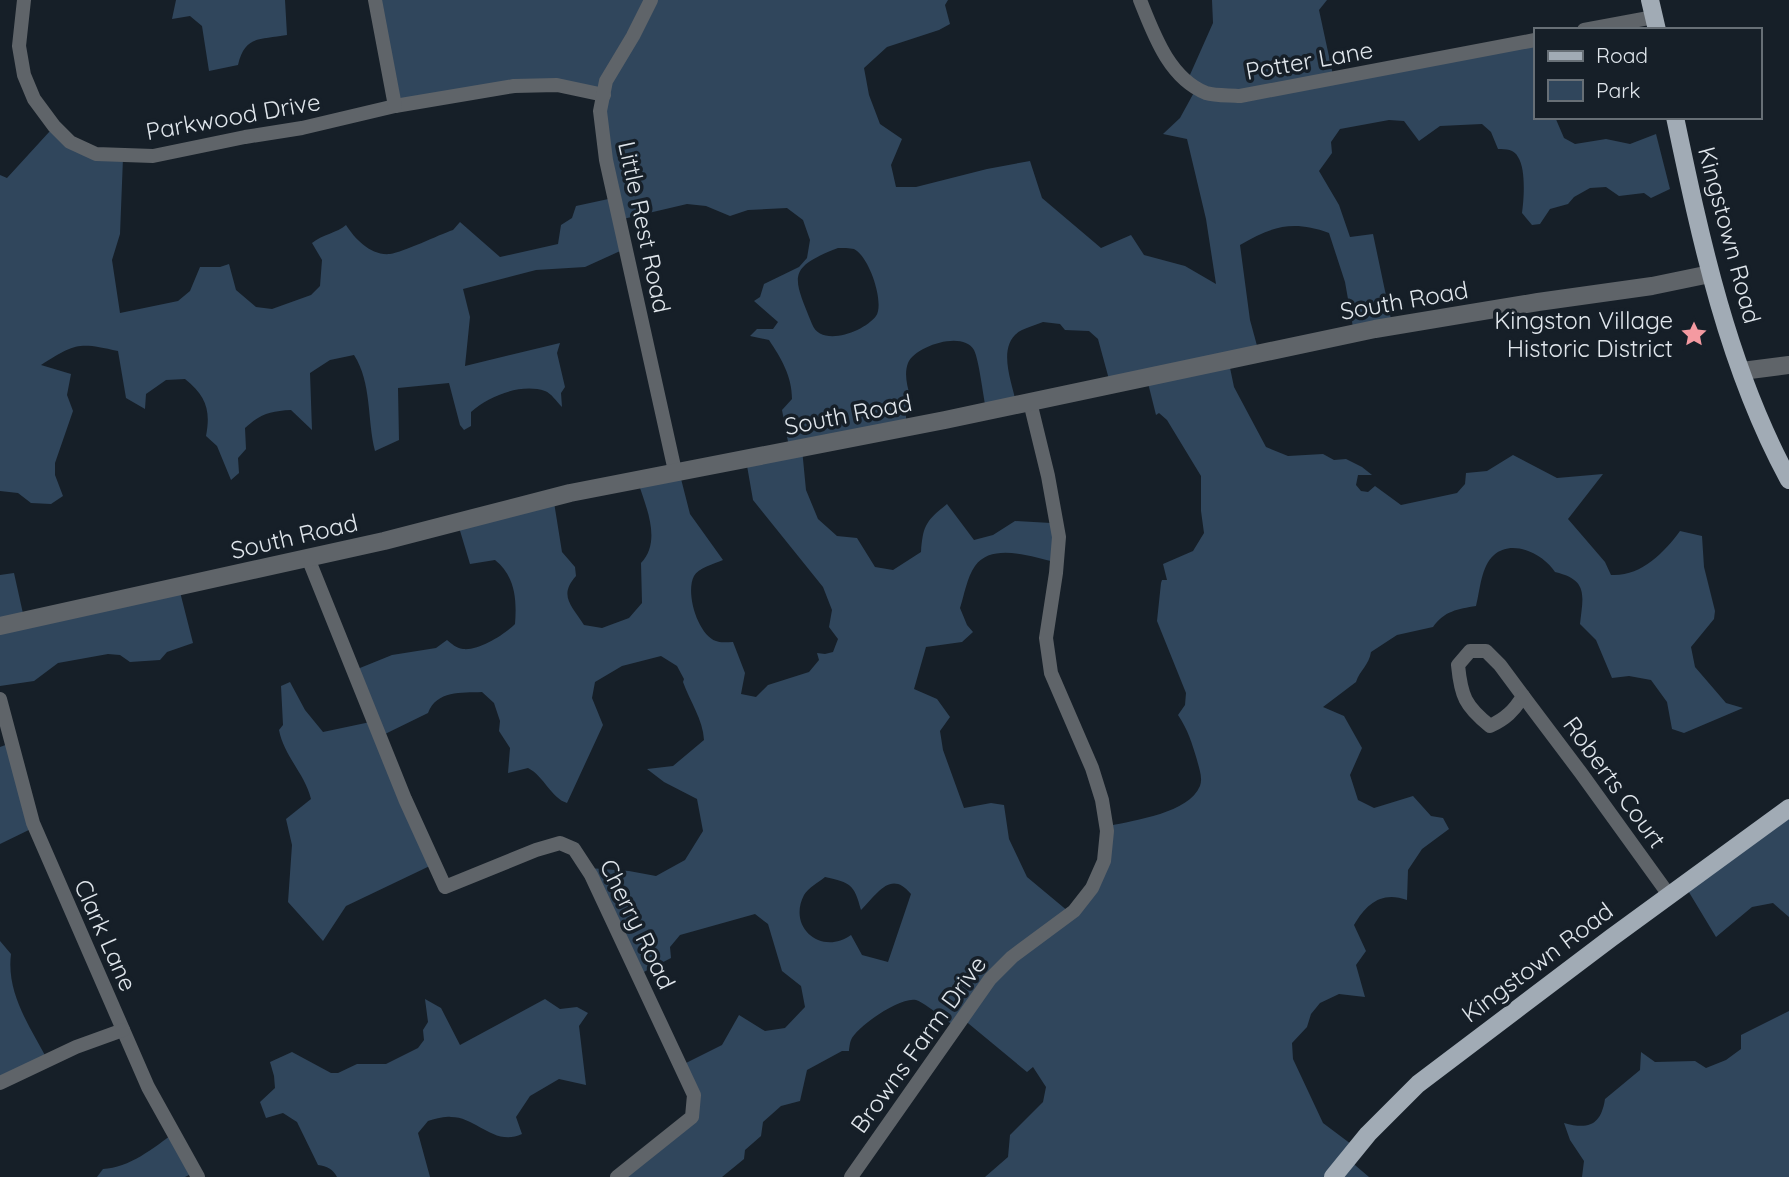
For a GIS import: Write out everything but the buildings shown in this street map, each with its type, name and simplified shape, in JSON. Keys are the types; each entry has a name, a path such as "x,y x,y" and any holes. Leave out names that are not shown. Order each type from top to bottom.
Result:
{"main road":[{"name":"Kingstown Road","path":"1675,119 1710,274 1756,410 1789,480"},
{"name":"Kingstown Road","path":"1334,1177 1368,1133 1418,1084 1789,808"}],"street":[{"name":"Parkwood Drive","path":"24,0 19,46 24,75 34,99 70,142 96,154 153,156 302,128 395,106 514,86 557,85 604,95"},
{"path":"375,0 395,106"},
{"name":"Little Rest Road","path":"651,0 633,37 606,81 600,111 606,160 675,471"},
{"name":"Potter Lane","path":"1140,0 1171,67 1186,82 1208,94 1240,96 1534,40"},
{"path":"1594,28 1654,16"},
{"name":"South Road","path":"0,626 308,558 570,492 1030,402 1375,329 1652,286 1710,274"},
{"path":"1742,371 1789,366"},
{"name":"Browns Farm Drive","path":"851,1177 990,979 1012,957 1074,911 1092,888 1104,861 1107,831 1102,800 1092,768 1051,673 1046,638 1059,537 1030,402"},
{"name":"Cherry Road","path":"308,558 405,799 445,887 560,843 574,849 591,875 694,1095 692,1117 617,1177"},
{"name":"Roberts Court","path":"1523,696 1503,720 1490,726 1475,714 1460,692 1458,665 1470,651 1486,651 1500,665 1523,696 1669,895"},
{"name":"Clark Lane","path":"0,699 33,823 148,1087 198,1177"},
{"path":"0,1083 76,1047 123,1030"}],"green space":[{"path":"176,0 285,0 287,35 255,41 245,48 238,65 209,71 202,26 190,16 172,19"},
{"path":"377,0 948,0 945,5 950,24 887,47 864,68 869,95 880,124 902,139 891,165 896,187 916,187 1030,161 1042,198 1101,248 1131,235 1144,255 1185,266 1216,284 1206,219 1187,139 1163,134 1180,118 1197,87 1189,77 1213,23 1212,0 1327,0 1319,10 1333,75 1534,38 1534,119 1556,119 1564,138 1575,144 1606,139 1630,144 1656,134 1670,189 1651,198 1644,193 1619,196 1606,187 1590,188 1574,197 1568,204 1550,209 1540,224 1532,225 1522,213 1524,192 1521,162 1512,151 1498,149 1491,132 1482,124 1440,126 1419,141 1404,121 1389,120 1340,129 1331,142 1332,153 1319,171 1339,205 1350,237 1373,234 1392,324 1354,333 1345,282 1329,233 1304,227 1283,227 1262,233 1240,245 1250,320 1259,353 1229,363 1234,387 1266,447 1288,456 1323,454 1334,460 1346,459 1372,475 1358,475 1356,485 1361,491 1368,492 1375,486 1401,505 1457,493 1465,484 1466,473 1487,471 1513,455 1557,478 1603,474 1568,519 1605,562 1611,575 1622,575 1641,568 1659,555 1680,531 1702,536 1704,567 1715,611 1714,619 1691,647 1695,667 1726,703 1743,708 1684,733 1672,729 1667,702 1651,680 1629,676 1612,678 1596,640 1580,624 1582,597 1579,585 1566,575 1555,572 1536,555 1519,548 1502,550 1490,560 1482,579 1476,606 1447,614 1433,627 1397,635 1371,652 1356,682 1323,707 1344,716 1362,748 1350,775 1358,800 1374,808 1413,796 1431,816 1443,818 1449,829 1422,849 1408,870 1407,900 1390,897 1376,901 1354,925 1366,951 1356,965 1365,997 1339,994 1320,1003 1311,1014 1307,1027 1292,1043 1293,1059 1323,1123 1355,1147 1349,1160 1369,1177 985,1177 1008,1157 1010,1135 1043,1102 1046,1087 1033,1067 1027,1072 963,1019 953,1025 916,1000 909,1000 890,1007 861,1028 851,1041 849,1051 842,1051 807,1070 800,1101 781,1106 763,1122 761,1136 745,1150 744,1159 722,1177 616,1177 691,1117 684,1064 722,1045 739,1015 765,1031 785,1028 805,1007 801,986 782,971 768,924 755,914 680,935 670,947 671,958 640,974 589,868 656,876 685,860 703,831 697,799 664,782 647,769 673,766 704,740 699,718 684,679 677,666 661,656 622,666 595,682 592,698 603,725 567,803 556,797 539,776 528,768 508,773 510,748 499,731 500,721 494,703 482,692 450,694 437,700 428,713 383,735 436,863 346,906 323,941 288,902 292,845 286,819 311,799 285,748 279,730 283,725 281,686 290,682 305,710 323,732 375,721 355,670 392,655 436,648 447,640 461,648 476,647 491,641 515,624 515,597 507,573 495,560 470,564 458,524 553,496 562,552 575,567 576,576 568,589 569,601 584,625 602,628 629,618 642,603 641,563 651,545 651,534 648,513 638,482 679,471 690,514 723,560 703,568 694,576 691,592 695,613 710,637 718,642 733,642 745,673 741,694 756,697 768,685 809,672 819,660 817,653 833,652 838,639 829,627 832,610 823,587 753,500 746,460 789,447 782,410 792,399 788,375 769,340 750,336 757,329 773,329 778,322 754,301 760,297 764,284 799,267 807,258 810,240 803,220 787,208 748,210 730,216 706,206 687,204 623,219 629,247 585,267 536,270 463,289 470,317 465,366 560,343 557,353 565,387 561,393 562,407 545,391 526,389 506,392 471,412 471,426 464,430 460,425 449,383 398,388 399,440 375,451 360,366 354,355 330,360 310,373 312,430 291,410 271,412 256,419 245,428 246,449 238,458 239,473 231,480 217,446 206,436 208,419 205,404 198,391 185,379 166,380 146,394 145,409 126,398 118,351 78,346 41,365 71,374 67,395 73,411 55,463 55,475 63,496 51,504 31,503 18,493 0,491 0,175 7,178 50,131 123,158 120,234 112,260 120,313 178,301 190,291 200,267 229,264 236,290 256,307 272,309 311,295 320,286 322,260 312,243 346,225 359,241 383,254 404,250 453,230 460,222 500,257 558,244 561,225 572,218 576,206 613,198 604,98 557,83 395,103","holes":["838,248 854,249 860,253 874,280 878,301 876,316 853,332 824,335 812,324 798,285 798,276 802,268 821,255","1043,322 1060,324 1065,330 1089,331 1098,339 1110,383 1147,379 1156,415 1159,413 1167,420 1201,476 1204,533 1193,551 1163,564 1167,580 1162,580 1161,583 1157,621 1186,693 1185,705 1178,715 1195,754 1201,776 1200,786 1185,803 1173,809 1109,826 1093,888 1069,912 1027,877 1009,839 1004,805 991,803 964,808 943,750 940,731 950,717 937,699 914,689 926,647 962,642 973,632 960,608 975,566 982,559 1002,553 1055,562 1051,523 1015,521 993,535 974,540 947,504 927,524 921,552 893,570 875,567 857,538 837,536 818,519 806,490 802,449 906,426 906,398 910,395 906,375 908,363 920,351 940,343 960,341 974,350 986,409 1016,402 1007,363 1009,344 1022,330","825,877 850,886 861,910 879,891 891,884 904,887 911,894 888,962 862,955 851,935 840,941 829,942 810,935 804,928 800,918 804,895"]},
{"path":"14,573 24,618 179,588 193,643 167,652 160,660 130,662 120,655 108,654 58,663 34,681 0,686 0,575"},
{"path":"11,743 35,827 0,844 0,747"},
{"path":"1789,805 1789,917 1773,903 1752,907 1716,937 1684,884"},
{"path":"0,941 11,954 12,982 21,1009 47,1059 0,1082"},
{"path":"425,999 441,1008 460,1045 545,999 560,1009 577,1007 588,1013 579,1026 586,1085 559,1079 530,1096 516,1117 522,1134 512,1137 494,1134 460,1118 445,1117 428,1121 418,1133 430,1177 337,1177 329,1168 318,1165 297,1122 283,1113 266,1118 260,1102 275,1088 270,1062 292,1052 331,1073 338,1073 357,1064 386,1064 418,1048 424,1040 423,1030 428,1022"},
{"path":"1789,1011 1789,1177 1582,1177 1584,1161 1570,1140 1564,1123 1580,1126 1597,1120 1605,1099 1640,1070 1641,1052 1655,1062 1695,1061 1706,1068 1726,1060 1741,1049 1741,1035"},
{"path":"175,1132 195,1172 185,1177 97,1177 103,1169 132,1161"}],"place":[{"name":"Kingston Village Historic District","path":"1694,334"}]}
